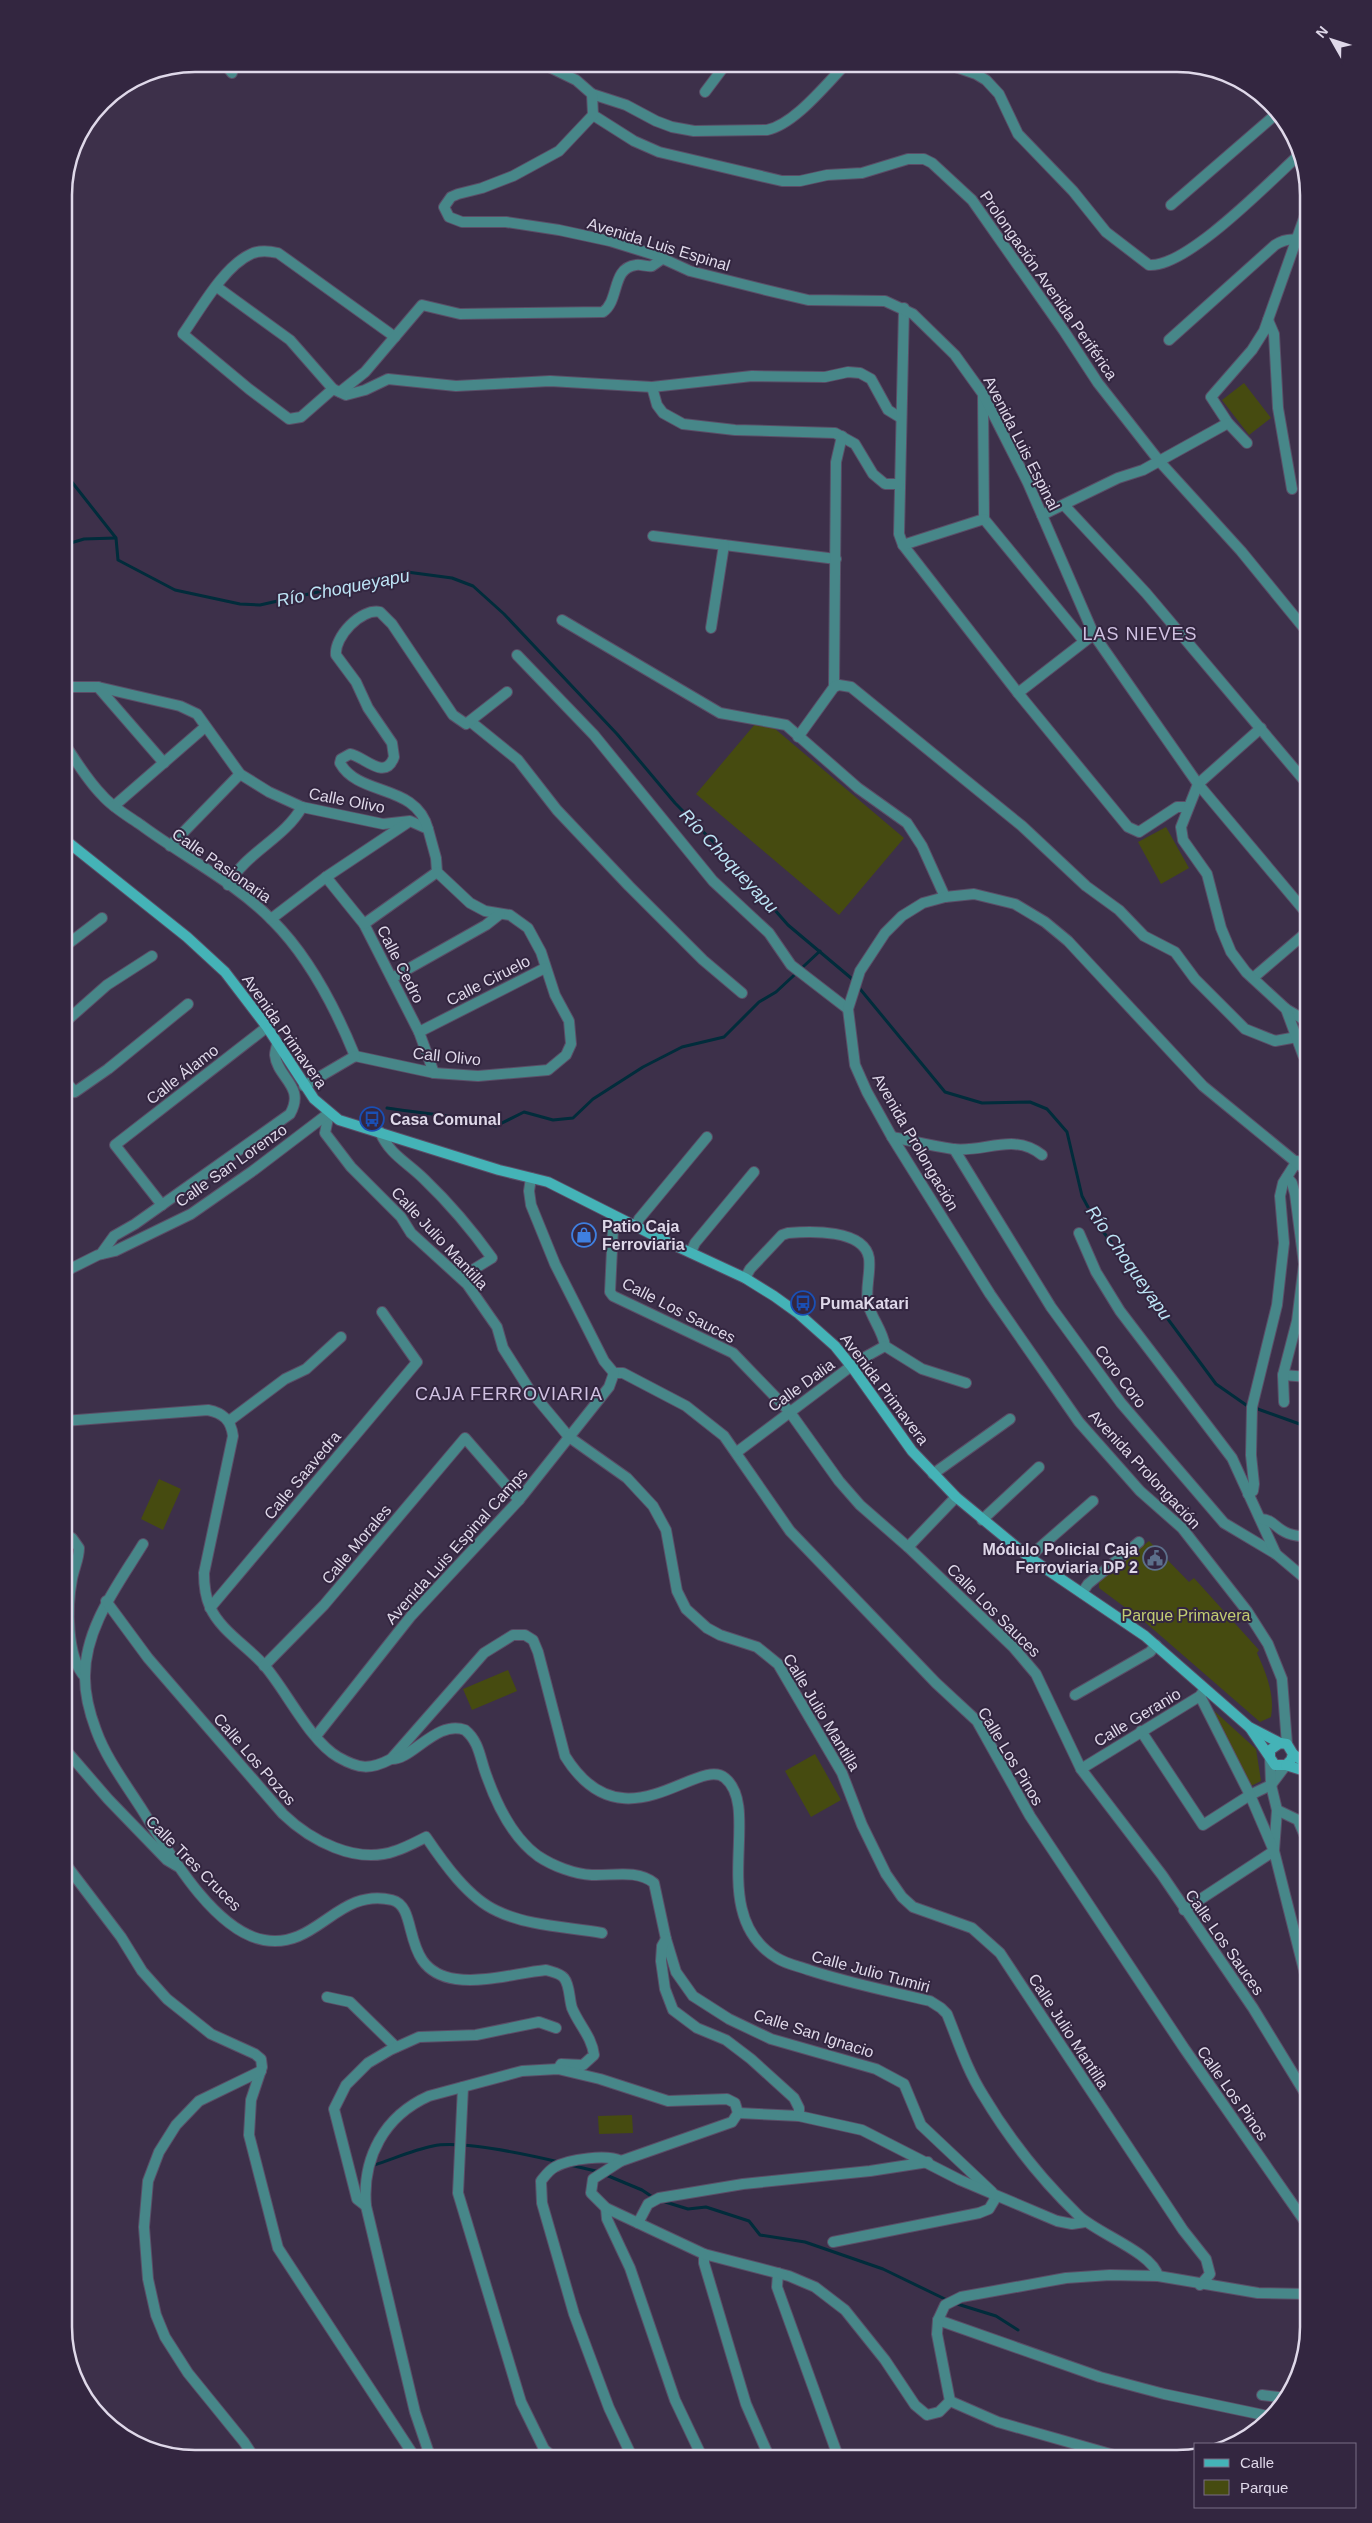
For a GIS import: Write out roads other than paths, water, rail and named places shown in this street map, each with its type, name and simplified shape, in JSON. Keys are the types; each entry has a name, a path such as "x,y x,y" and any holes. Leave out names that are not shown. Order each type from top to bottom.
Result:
{"main road":[{"name":"Avenida Primavera","path":"73,846 209,956 242,992 267,1027 304,1086 329,1113 339,1120 499,1170 548,1182 617,1218 745,1278 799,1314 822,1333 852,1367 912,1450 933,1474 982,1520 1030,1558 1156,1645 1203,1692 1249,1727 1287,1747 1300,1758"},
{"name":"Avenida Primavera","path":"1249,1727 1270,1756"},
{"path":"1286,1765 1291,1760 1287,1747 1270,1750 1270,1756 1276,1765 1286,1765 1300,1769"}],"street":[{"path":"562,73 576,80 592,94 626,104 656,121 672,127 694,131 768,130 778,128 837,73"},
{"path":"704,92 719,73"},
{"path":"973,73 986,80 999,94 1018,134 1073,191 1106,232 1149,265 1156,266 1175,259 1196,245 1294,159"},
{"path":"592,94 593,115"},
{"name":"Avenida Luis Espinal","path":"593,115 558,151 498,182 458,194 447,202 445,212 449,217 462,222 506,222 610,240 690,271 808,300 884,301 904,308 913,314 955,355 984,394 1042,515 1094,635 1198,784 1300,906"},
{"name":"Prolongación Avenida Periférica","path":"593,115 634,141 659,152 782,181 800,181 827,175 862,173 908,159 924,159 932,163 972,200 1064,330 1098,383 1160,462 1241,551 1300,623"},
{"path":"1171,205 1272,118"},
{"path":"1247,443 1228,423 1211,397 1252,350 1268,320 1300,230"},
{"path":"1169,340 1275,245 1286,240 1300,240"},
{"path":"395,337 278,253 268,251 253,253 238,262 217,287 183,334 249,389 289,419 301,416 364,372 395,337 422,305 460,314 590,314 603,312 613,302 618,277 624,271 635,265 652,266 662,259"},
{"path":"217,287 290,340 336,390 346,395 357,393 388,379 456,386 558,381 652,387 742,377 825,377 854,372 871,379 888,410 901,418"},
{"path":"904,308 899,484 899,534 903,545 1018,693 1128,828 1134,832 1144,830 1177,807 1188,807"},
{"path":"1268,320 1274,334 1278,408 1292,489"},
{"path":"652,387 657,405 663,413 684,424 735,430 835,433 859,449 879,480 885,484 899,484"},
{"path":"984,394 984,519 1084,641"},
{"path":"1042,515 1118,478 1160,462 1228,423"},
{"path":"834,687 836,462 842,436"},
{"path":"1064,505 1146,593 1300,775"},
{"path":"903,545 984,519"},
{"path":"653,536 836,559"},
{"path":"711,628 724,544"},
{"path":"507,692 466,724 453,714 392,624 380,612 369,612 357,620 339,641 336,655 356,682 368,708 392,743 394,757 388,766 382,768 374,767 358,756 350,754 341,759 340,764 351,774 368,784 414,804 422,813 428,829 436,858 437,872 470,903 485,911 510,915 528,928 541,952 545,968"},
{"path":"562,620 720,713 786,724 858,788 907,823 922,846 945,897"},
{"path":"1018,693 1094,635"},
{"path":"516,655 594,735 713,881 769,933 791,965 848,1009"},
{"path":"798,736 834,687 839,685 851,687 1022,826 1086,886 1119,910 1144,936 1175,952 1195,979 1245,1029 1275,1041 1296,1038"},
{"name":"Calle Olivo","path":"73,687 98,687 180,706 197,714 240,774 269,792 302,807 383,824 410,821"},
{"path":"98,687 164,763"},
{"path":"471,722 518,760 558,810 629,886 703,960 742,993"},
{"path":"114,806 205,727"},
{"path":"1261,728 1198,784 1181,827 1183,840 1206,874 1221,928 1231,952 1253,978 1286,1009 1300,1017"},
{"name":"Calle Pasionaria","path":"73,755 102,796 114,806 228,885 271,919 306,959 337,1017 354,1056"},
{"path":"170,846 240,774"},
{"path":"228,885 244,861 294,822 302,807"},
{"path":"271,919 326,877 410,821 428,829"},
{"path":"364,924 437,872"},
{"name":"Calle Cedro","path":"326,877 364,924 419,1032 434,1073"},
{"name":"Avenida Prolongación","path":"1287,1747 1282,1679 1268,1644 1247,1611 1182,1528 1140,1491 1078,1422 990,1294 892,1137 867,1092 855,1065 848,1009 860,970 880,939 902,916 923,903 945,897 974,894 1015,904 1045,922 1068,941 1203,1086 1300,1164"},
{"path":"392,978 486,925 500,914"},
{"path":"73,940 102,918"},
{"path":"1253,978 1300,938"},
{"path":"73,1015 107,985 152,956"},
{"name":"Calle Ciruelo","path":"419,1032 545,968"},
{"name":"Call Olivo","path":"354,1056 434,1073 478,1076 548,1070 557,1065 571,1044 569,1021 555,995 545,968"},
{"path":"73,1089 75,1092 108,1069 188,1004"},
{"path":"1286,1009 1300,1046"},
{"name":"Calle Álamo","path":"162,1205 115,1145 267,1027"},
{"path":"101,1254 114,1236 162,1205 290,1114 295,1105 296,1094 275,1056 277,1043"},
{"path":"304,1086 354,1056"},
{"name":"Calle San Lorenzo","path":"72,1268 101,1254 115,1251 191,1214 254,1170 329,1113"},
{"name":"Calle Julio Mantilla","path":"329,1113 326,1133 351,1167 401,1217 411,1233 461,1277 497,1327 503,1348 529,1389 569,1437 627,1478 643,1494 661,1517 670,1548 677,1591 680,1600 695,1619 720,1635 757,1647 778,1664 842,1774 866,1833 886,1874 902,1898 912,1907 972,1928 991,1943 1005,1960 1178,2222 1206,2259 1210,2274 1200,2285"},
{"path":"380,1132 386,1146 432,1187 492,1258 461,1277"},
{"path":"636,1227 640,1219 707,1137"},
{"path":"892,1137 954,1149 1002,1144 1030,1146 1042,1155"},
{"name":"Coro Coro","path":"954,1149 1051,1307 1120,1403 1224,1523 1276,1554 1300,1574"},
{"path":"1248,1494 1253,1490 1254,1484 1250,1455 1252,1407 1277,1305 1284,1243 1280,1196 1287,1177 1297,1161"},
{"path":"691,1252 695,1243 754,1172"},
{"path":"1287,1177 1292,1183 1295,1194 1300,1233"},
{"path":"530,1178 531,1205 555,1264 604,1361 614,1373"},
{"name":"Calle Los Sauces","path":"617,1218 613,1228 608,1287 614,1296 733,1353 789,1411 839,1481 860,1505 1014,1648 1036,1674 1081,1768 1162,1875 1184,1910 1253,2008 1300,2085"},
{"path":"745,1278 750,1269 788,1232 841,1234 854,1238 866,1250 869,1258 866,1292 869,1305 884,1338 885,1346 922,1369 966,1383"},
{"path":"1079,1233 1096,1272 1120,1312 1148,1351 1224,1446 1240,1473 1276,1554"},
{"path":"1284,1402 1283,1375 1298,1321 1300,1302"},
{"name":"Calle Saavedra","path":"210,1608 417,1362 382,1312"},
{"path":"229,1421 285,1379 306,1369 341,1337"},
{"name":"Calle Dalia","path":"737,1452 789,1411 885,1346"},
{"name":"Avenida Luis Espinal Camps","path":"316,1736 411,1616 519,1500 610,1388 614,1373"},
{"name":"Calle Los Pinos","path":"614,1373 623,1374 686,1406 724,1436 737,1452 790,1531 936,1682 977,1721 1030,1816 1184,2048 1300,2215"},
{"path":"1283,1375 1300,1376"},
{"path":"72,1420 208,1410 216,1411 229,1421 233,1436 204,1573 204,1590 210,1608 220,1622 264,1666 316,1736 337,1757 362,1767 375,1768 391,1759"},
{"path":"933,1474 1010,1419"},
{"name":"Calle Morales","path":"264,1666 324,1605 465,1438 519,1500"},
{"path":"982,1520 1039,1467"},
{"path":"908,1548 956,1497"},
{"path":"1030,1558 1093,1501"},
{"path":"1261,1519 1271,1521 1283,1532 1300,1536"},
{"path":"1082,1593 1088,1584 1139,1542"},
{"path":"72,1544 79,1548 79,1554 72,1585"},
{"path":"143,1544 106,1601 88,1650 84,1677 96,1730 110,1759 180,1868"},
{"name":"Calle Los Pozos","path":"106,1601 148,1658 296,1827 338,1848 356,1854 374,1855 394,1852 426,1837 449,1870 496,1911 528,1920 602,1933"},
{"name":"Calle Julio Tumiri","path":"391,1759 484,1653 507,1637 520,1635 533,1640 538,1652 559,1739 573,1768 594,1788 611,1797 633,1799 661,1793 697,1778 718,1773 730,1782 738,1808 740,1902 745,1922 753,1936 777,1958 797,1966 837,1980 930,2001 942,2008 947,2014 982,2095 1029,2160 1062,2199 1085,2222 1152,2264 1158,2276"},
{"path":"1075,1695 1150,1652 1156,1645"},
{"path":"72,1652 77,1668 84,1677"},
{"path":"1203,1692 1274,1851 1300,1954"},
{"name":"Calle Geranio","path":"1081,1768 1203,1692"},
{"name":"Calle San Ignacio","path":"391,1759 402,1758 428,1738 438,1734 460,1728 464,1730 475,1741 487,1778 520,1839 538,1856 562,1867 590,1875 639,1875 651,1880 656,1887 666,1940 676,1972 684,1986 693,1996 729,2019 771,2039 876,2069 904,2084 920,2125 992,2192"},
{"path":"1141,1731 1203,1825 1250,1795 1271,1785 1286,1765"},
{"path":"1270,1756 1271,1785 1277,1810 1274,1851"},
{"name":"Calle Tres Cruces","path":"72,1758 108,1799 167,1860 180,1868 219,1914 255,1938 277,1942 303,1936 332,1913 346,1906 377,1898 395,1900 403,1905 407,1911 415,1950 431,1969 444,1976 472,1980 546,1970 563,1976 573,2010 592,2044 594,2055 583,2064 561,2064 558,2069"},
{"path":"1277,1810 1298,1820 1300,1825"},
{"path":"1184,1910 1274,1851"},
{"path":"72,1873 121,1937 142,1971 154,1986 196,2024 225,2042 258,2056 262,2063 251,2100 249,2135 278,2248 410,2450"},
{"path":"666,1940 662,1946 661,1961 665,1989 673,2010 697,2028 726,2040 751,2059 794,2098 799,2108 798,2116"},
{"path":"327,1997 350,2002 396,2047"},
{"path":"366,2206 357,2199 334,2109 346,2085 368,2063 419,2036 476,2035 539,2022 556,2028"},
{"path":"428,2450 415,2412 366,2206 366,2174 375,2146 384,2131 414,2103 428,2096 522,2071 558,2069 600,2079 668,2101 728,2099 735,2103 738,2113"},
{"path":"249,2450 188,2373 165,2337 153,2306 146,2261 144,2226 148,2181 160,2152 176,2125 199,2100 261,2071"},
{"path":"462,2087 458,2193 521,2402 545,2450"},
{"path":"738,2113 798,2116 862,2130 960,2180 1057,2221 1072,2224 1085,2222"},
{"path":"738,2113 732,2122 622,2161 593,2179 590,2186 595,2199 606,2208 704,2254 778,2273 815,2287 845,2310 885,2360 915,2405 927,2416 939,2412 950,2401"},
{"path":"622,2161 614,2157 603,2157 555,2167 541,2181 540,2188 542,2203 559,2264 583,2340 609,2408 629,2450"},
{"path":"638,2223 648,2204 659,2198 744,2184 870,2171 928,2162"},
{"path":"833,2242 978,2213 989,2209 993,2204 995,2199 992,2192"},
{"path":"606,2208 607,2220 630,2268 676,2400 699,2450"},
{"path":"704,2254 704,2263 746,2404 766,2450"},
{"path":"778,2273 777,2287 836,2450"},
{"path":"950,2401 936,2334 938,2320 950,2301 1066,2278 1110,2275 1158,2276 1200,2285 1258,2293 1300,2294"},
{"path":"938,2320 1100,2377 1164,2394 1263,2415"},
{"path":"1262,2395 1278,2397"},
{"path":"950,2401 998,2422 1096,2450"}],"waterway":[{"name":"Río Choqueyapu","path":"73,483 116,538 118,560 175,590 240,604 260,605 407,572 452,578 473,586 504,614 617,734 675,803 731,860 788,925 851,978 945,1092 982,1103 1030,1102 1047,1109 1067,1132 1082,1196 1096,1222 1216,1384 1249,1407"},
{"path":"73,542 84,539 115,538"},
{"path":"387,1108 456,1117 496,1126 524,1112 553,1120 573,1118 593,1099 643,1067 682,1047 724,1037 759,1002 776,992 820,951"},
{"name":"Río Choqueyapu","path":"1255,1408 1300,1424"},
{"path":"374,2165 418,2150 446,2145 496,2149 559,2162"},
{"path":"570,2165 600,2172"},
{"path":"606,2175 642,2190 654,2198"},
{"path":"662,2201 688,2209 706,2207 749,2221 760,2235 805,2242 883,2269 949,2301"},
{"path":"954,2303 996,2316 1018,2330"}],"place":[{"name":"Casa Comunal","path":"372,1119"},
{"name":"Patio Caja Ferroviaria","path":"584,1235"},
{"name":"PumaKatari","path":"803,1303"},
{"name":"Módulo Policial Caja Ferroviaria DP 2","path":"1155,1558"}],"district":[{"name":"LAS NIEVES","path":"1140,634"},
{"name":"CAJA FERROVIARIA","path":"509,1394"}],"park label":[{"name":"Parque Primavera","path":"1186,1615"}]}
